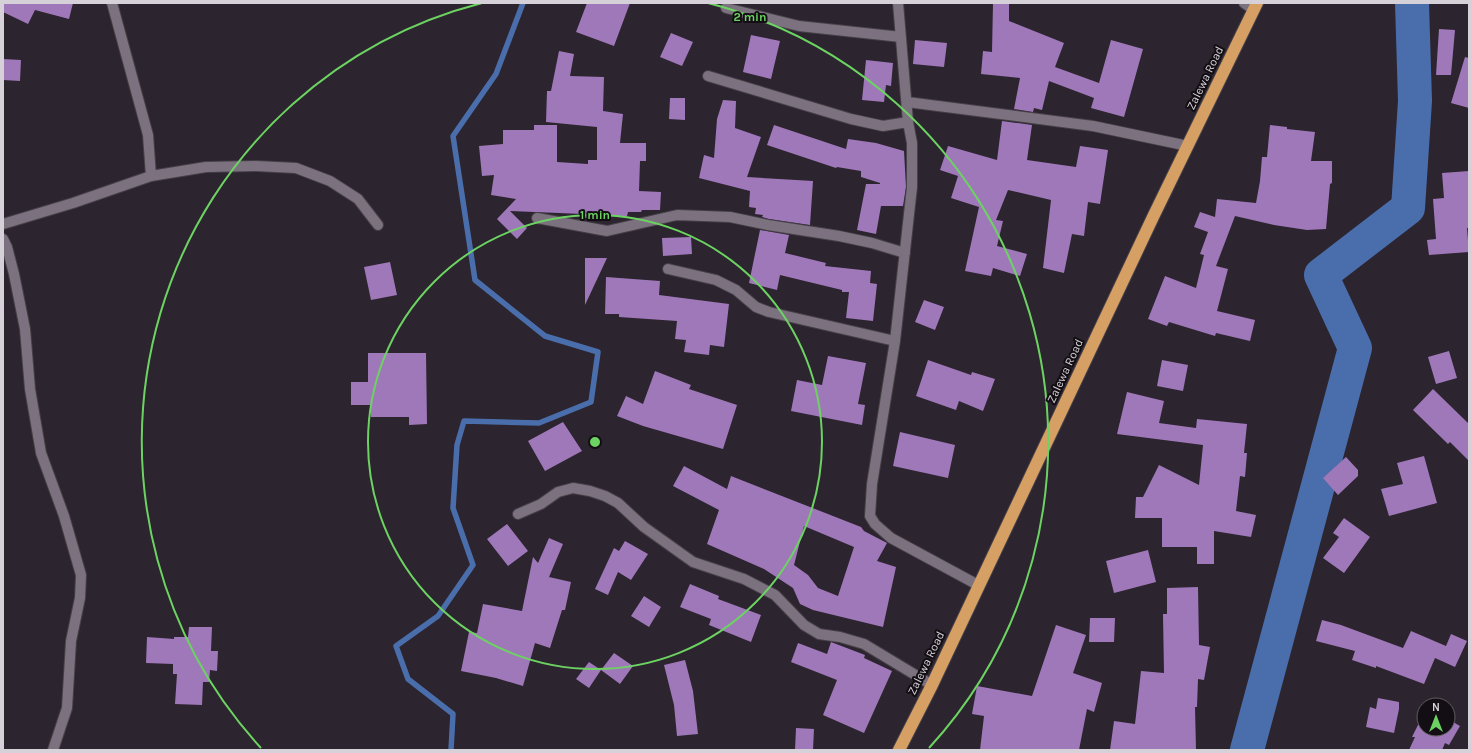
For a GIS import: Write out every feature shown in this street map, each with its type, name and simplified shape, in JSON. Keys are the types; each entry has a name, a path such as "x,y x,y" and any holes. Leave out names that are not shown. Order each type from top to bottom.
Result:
{"highway":[{"name":"Zalewa Road","path":"899,750 932,684 1188,146 1251,5"}],"street":[{"path":"112,3 148,135 151,176"},
{"path":"898,3 906,102 912,143 912,187 895,341 872,484 870,516 875,524 891,538 978,585"},
{"path":"726,8 799,26 901,37"},
{"path":"708,76 864,122 883,126 908,122"},
{"path":"906,102 1093,126 1188,146"},
{"path":"3,224 73,203 151,176 206,167 256,166 296,168 330,181 358,199 378,225"},
{"path":"537,218 607,231 677,215 730,217 839,236 872,243 905,253"},
{"path":"3,239 7,247 14,274 25,329 30,389 41,453 64,516 81,575 80,598 72,641 67,708 53,750"},
{"path":"668,269 716,280 736,290 756,307 769,312 895,341"},
{"path":"518,514 541,504 558,492 572,488 590,491 605,496 618,503 644,527 693,562 744,579 775,596 804,625 819,634 840,637 864,644 932,684"}],"building":[{"path":"3,3 73,3 69,19 35,10 28,24 3,12"},
{"path":"587,3 630,3 614,46 576,32"},
{"path":"993,3 1009,3 1009,21 1064,43 1055,67 1099,83 1111,40 1143,49 1124,117 1091,108 1094,98 1049,81 1042,110 1034,108 1033,112 1014,109 1020,78 981,74 983,51 992,52"},
{"path":"1439,29 1455,30 1451,75 1436,75"},
{"path":"671,33 693,42 682,66 660,57"},
{"path":"751,35 780,41 771,79 743,72"},
{"path":"915,40 947,43 944,67 913,64"},
{"path":"559,51 574,54 570,76 604,77 603,111 623,114 620,143 646,143 646,161 640,161 639,191 661,192 660,210 642,210 641,212 628,212 627,216 604,216 603,218 583,218 583,214 510,211 527,228 517,239 497,219 516,199 491,195 494,175 482,176 479,146 503,144 503,130 534,130 534,125 557,125 557,162 588,164 588,160 597,160 597,127 546,122 547,91 551,91"},
{"path":"1465,57 1469,58 1469,108 1451,103"},
{"path":"3,59 21,60 20,81 3,80"},
{"path":"866,60 893,63 891,86 886,85 884,102 862,100"},
{"path":"670,98 685,98 685,120 669,119"},
{"path":"723,100 736,101 735,128 761,137 747,177 813,181 810,225 762,217 763,215 755,214 756,208 749,207 750,191 699,178 704,155 714,158 717,119"},
{"path":"1002,121 1032,125 1027,160 1076,167 1080,146 1108,150 1100,204 1088,202 1084,236 1072,234 1064,273 1043,268 1051,200 1008,190 996,220 1003,221 997,246 1027,254 1020,276 993,268 991,276 965,271 979,207 951,198 958,176 940,170 948,146 997,160"},
{"path":"774,125 846,149 848,139 876,143 904,151 906,187 903,206 881,206 876,234 857,230 866,184 880,183 861,177 861,171 836,168 767,145"},
{"path":"1270,125 1287,127 1287,129 1315,132 1311,161 1332,161 1332,183 1330,184 1326,229 1307,230 1274,225 1235,216 1216,266 1228,269 1217,311 1255,320 1250,341 1216,333 1215,336 1169,322 1167,326 1148,319 1165,276 1196,288 1204,255 1200,254 1208,232 1194,227 1200,212 1215,217 1217,199 1256,203 1262,157 1267,157"},
{"path":"1469,171 1469,228 1467,228 1469,252 1429,255 1427,240 1436,239 1433,199 1444,198 1442,173"},
{"path":"760,230 789,235 785,253 826,263 825,266 871,271 870,283 877,284 873,321 846,318 849,292 842,292 842,290 780,275 777,290 749,283"},
{"path":"691,237 692,254 663,256 662,238"},
{"path":"585,258 607,258 585,305"},
{"path":"390,262 397,295 371,300 364,267"},
{"path":"606,277 660,281 659,295 729,304 724,347 710,345 709,355 684,352 686,340 675,339 677,321 619,317 619,314 605,314"},
{"path":"924,300 944,307 935,330 915,322"},
{"path":"1449,351 1457,378 1436,384 1428,357"},
{"path":"368,353 426,353 427,424 409,425 409,417 371,417 371,405 351,405 351,382 368,382"},
{"path":"828,356 866,363 858,404 865,405 862,425 791,411 797,380 822,385"},
{"path":"928,360 971,375 972,372 995,379 983,411 959,401 956,410 916,396"},
{"path":"1162,360 1188,365 1183,391 1157,386"},
{"path":"655,371 691,385 689,389 737,405 723,449 643,426 617,416 626,396 643,404"},
{"path":"1433,389 1469,424 1469,461 1450,442 1448,444 1413,410"},
{"path":"1127,392 1164,401 1159,423 1196,428 1197,419 1247,424 1244,453 1247,453 1245,477 1240,476 1236,511 1256,515 1251,537 1214,531 1214,564 1197,564 1197,547 1162,547 1162,518 1135,518 1136,497 1143,497 1159,465 1199,485 1203,445 1117,434"},
{"path":"563,422 582,451 545,471 528,441"},
{"path":"900,432 955,445 948,478 893,466"},
{"path":"1424,456 1437,503 1389,516 1381,489 1403,484 1397,463"},
{"path":"1346,457 1358,470 1358,476 1338,495 1323,478"},
{"path":"684,466 727,489 731,476 861,527 864,531 887,543 877,561 896,567 883,627 813,610 800,604 793,588 764,569 707,544 719,510 673,486","holes":["804,526 854,547 838,596 818,588 808,575 794,565"]},
{"path":"1344,518 1370,537 1344,573 1323,558 1339,537 1333,533"},
{"path":"507,524 528,551 508,566 487,539"},
{"path":"549,538 563,544 549,577 571,582 565,610 562,610 550,648 535,643 523,686 496,678 461,671 469,632 477,633 483,604 522,611 533,557 538,563"},
{"path":"625,541 648,554 631,580 618,572 608,595 595,589 614,548 619,551"},
{"path":"1148,550 1156,582 1114,593 1106,561"},
{"path":"690,584 719,596 718,599 761,615 751,642 709,625 711,619 680,607"},
{"path":"1198,587 1199,645 1210,647 1204,680 1198,679 1197,707 1195,707 1196,750 1110,750 1114,721 1135,724 1141,671 1164,673 1163,614 1167,614 1167,588"},
{"path":"644,596 661,607 649,627 631,616"},
{"path":"1090,618 1115,618 1114,642 1089,642"},
{"path":"1322,620 1341,625 1403,648 1411,631 1446,646 1451,634 1467,641 1455,667 1435,658 1424,684 1376,666 1376,668 1352,660 1355,651 1316,641"},
{"path":"1056,625 1086,635 1073,673 1102,683 1094,712 1087,709 1079,750 980,750 984,716 972,714 977,686 1032,696"},
{"path":"189,627 212,627 211,651 218,651 217,671 210,670 209,682 203,682 202,705 175,704 177,674 173,674 173,664 146,663 147,637 174,639 174,637 188,637"},
{"path":"831,642 865,655 864,658 892,671 864,733 823,715 837,680 791,662 798,643 827,654"},
{"path":"614,653 633,666 620,684 601,670"},
{"path":"685,660 693,691 698,734 677,736 674,705 664,665"},
{"path":"589,662 601,670 589,688 576,679"},
{"path":"1378,698 1399,702 1394,733 1366,727 1370,707 1376,709"},
{"path":"1456,724 1460,726 1456,733"},
{"path":"796,728 814,729 813,750 795,750"},
{"path":"1416,729 1416,737 1454,737 1449,745 1445,743 1442,750 1409,750 1415,737 1412,737"}],"waterway":[{"path":"451,750 453,714 408,679 396,646 438,616 473,565 453,508 457,445 464,421 539,423 591,402 598,352 545,336 475,280 453,136 496,74 523,3"},
{"path":"1247,750 1355,348 1321,275 1408,208 1415,101 1412,3"}]}
